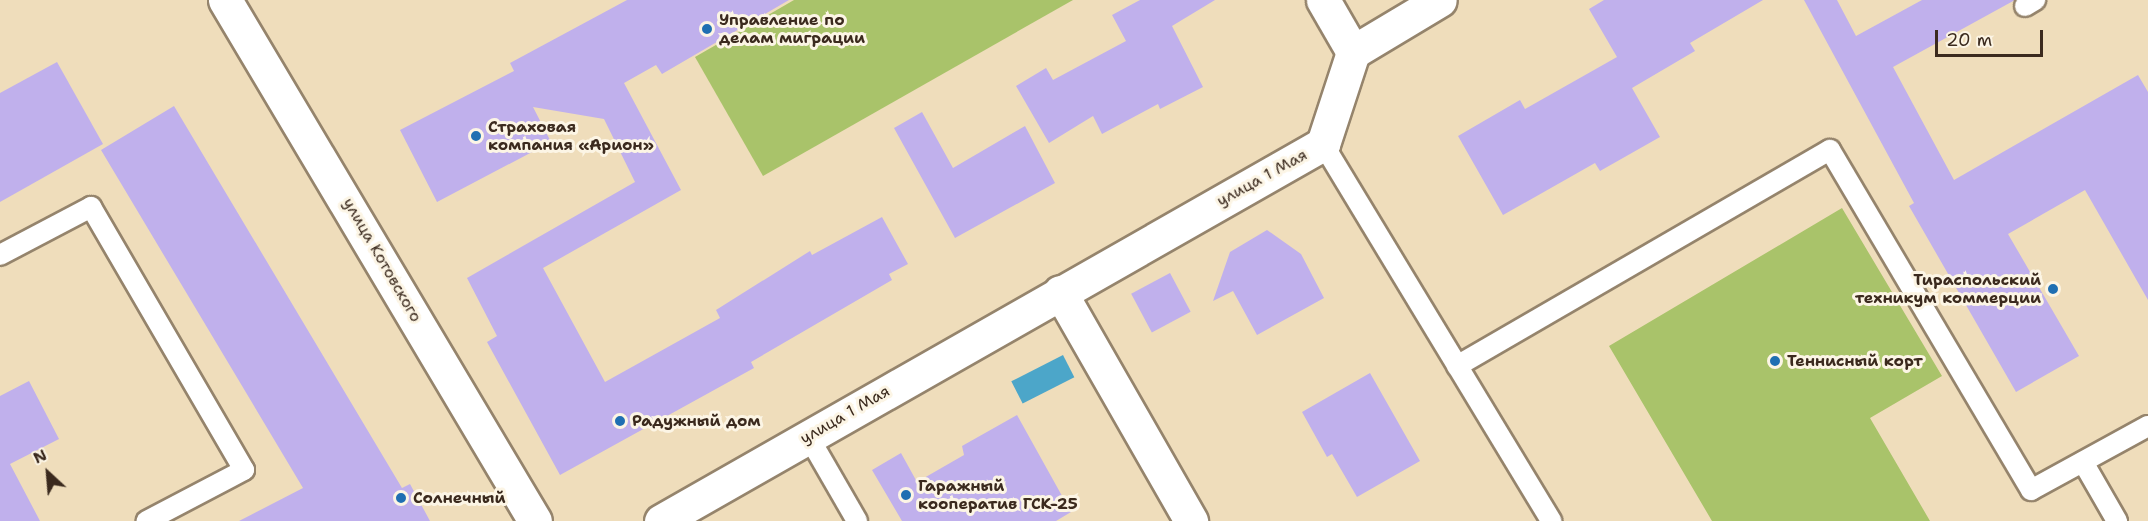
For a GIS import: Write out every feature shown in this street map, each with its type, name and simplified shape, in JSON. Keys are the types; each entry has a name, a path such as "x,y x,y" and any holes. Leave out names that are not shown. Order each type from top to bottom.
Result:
{"street":[{"name":"улица Котовского","path":"225,0 535,521"},
{"path":"1323,0 1353,52 1440,0"},
{"name":"улица 1 Мая","path":"661,521 1323,144 1353,52"},
{"path":"1060,292 1191,521"}],"lane":[{"path":"1323,144 1551,521"},
{"path":"1457,366 1830,150 2031,490 2148,426"},
{"path":"0,255 91,207 244,470 147,521"},
{"path":"808,436 857,521"},
{"path":"2083,462 2117,521"}],"green space":[{"path":"794,0 1073,0 763,176 695,57"},
{"name":"Теннисный корт","path":"1842,208 1942,376 1870,418 1930,521 1712,521 1609,346"}],"water":[{"path":"1063,355 1074,377 1023,404 1011,381"}],"building":[{"path":"627,0 789,0 662,74 656,65 624,83 681,190 543,268 605,382 720,318 716,310 810,251 812,255 882,217 908,264 889,274 892,280 751,362 754,368 560,475 487,342 497,336 467,278 635,182 604,119 533,107 551,142 437,202 400,130 514,71 510,63"},
{"path":"1140,0 1215,0 1172,26 1203,87 1160,109 1158,104 1102,134 1093,116 1049,143 1016,86 1046,68 1053,80 1126,41 1112,15"},
{"path":"1604,0 1763,0 1690,43 1695,51 1632,88 1660,137 1600,171 1595,163 1503,215 1458,136 1520,100 1525,109 1617,57 1589,9"},
{"path":"1804,0 1837,0 1856,36 1922,0 2015,0 1893,67 1954,180 2138,75 2148,92 2148,300 2085,190 2008,234 2079,356 2016,392 1909,206 1914,203"},
{"path":"57,62 103,144 0,202 0,93"},
{"path":"174,106 402,488 410,484 430,521 239,521 303,488 101,150"},
{"path":"922,112 953,168 1025,126 1055,183 955,238 894,128"},
{"path":"1267,230 1301,254 1324,298 1257,335 1233,291 1213,301 1230,252"},
{"path":"1170,273 1191,312 1152,333 1131,294"},
{"path":"1370,373 1420,461 1357,497 1332,454 1327,457 1302,412"},
{"path":"29,381 59,439 10,464 40,521 0,521 0,396"},
{"path":"1017,415 1071,512 1056,521 902,521 872,470 901,453 917,482 964,455 962,446"}],"place":[{"name":"Управление по делам миграции","path":"707,29"},
{"name":"Страховая компания «Арион»","path":"476,136"},
{"name":"Тираспольский техникум коммерции","path":"2053,289"},
{"name":"Теннисный корт","path":"1775,361"},
{"name":"Радужный дом","path":"620,421"},
{"name":"Гаражный кооператив ГСК-25","path":"906,495"},
{"name":"Солнечный","path":"401,498"}]}
